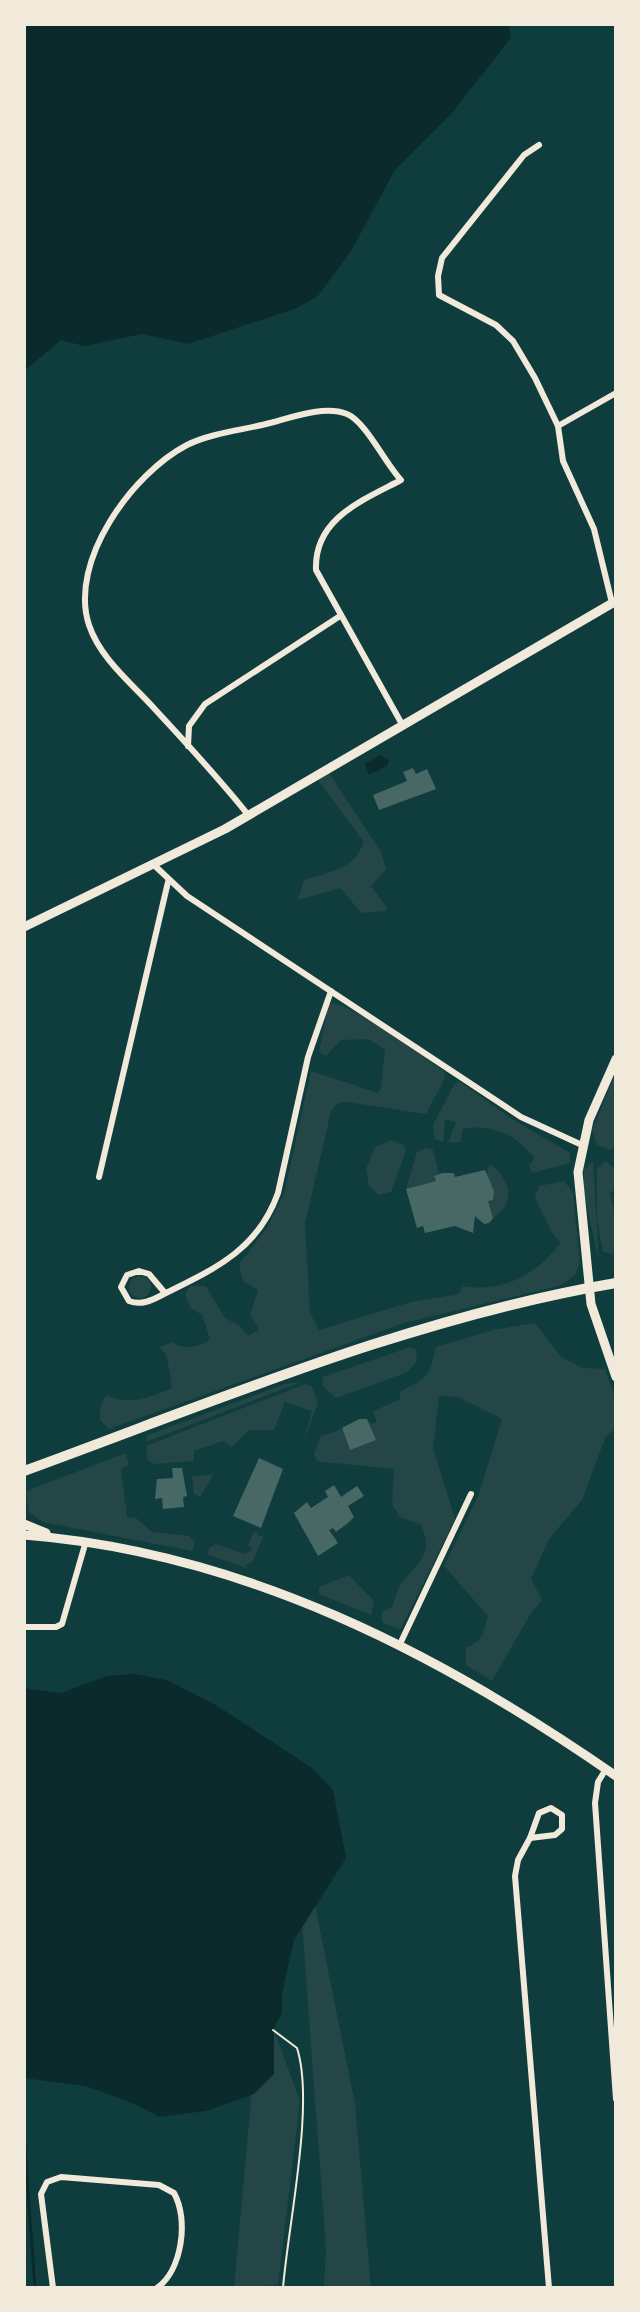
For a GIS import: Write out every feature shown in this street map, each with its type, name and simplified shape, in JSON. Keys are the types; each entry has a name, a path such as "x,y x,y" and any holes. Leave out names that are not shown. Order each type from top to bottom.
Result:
{"main road":[{"path":"24,927 155,866 249,816 614,602"},
{"path":"616,1059 582,1145 578,1184 592,1309 616,1377"},
{"path":"24,1471 363,1347 484,1311 616,1283"},
{"path":"24,1524 53,1536"},
{"path":"24,1535 86,1541 196,1565 259,1585 400,1644 474,1684 616,1776"}],"street":[{"path":"539,145 524,155 450,246 442,258 438,276 439,295 479,313 513,341 558,426 560,453 594,529 614,602"},
{"path":"558,426 616,393"},
{"path":"249,816 112,665 89,626 84,596 107,525 123,498 147,473 189,444 309,412 347,414 363,427 385,463 401,480 358,503 319,538 316,570 403,726"},
{"path":"188,746 189,726 205,704 340,616"},
{"path":"155,866 168,882 521,1117 582,1145"},
{"path":"99,1177 168,882"},
{"path":"165,1293 143,1271 130,1273 121,1287 124,1297 136,1304 165,1293 234,1257 258,1234 270,1214 278,1193 319,1020 331,991"},
{"path":"400,1644 471,1494"},
{"path":"24,1627 56,1627 62,1624 86,1541"},
{"path":"606,1769 598,1782 595,1803 616,2099"},
{"path":"530,1838 559,1832 564,1824 559,1811 551,1808 539,1813 518,1860 515,1876 549,2288"},
{"path":"53,2288 41,2194 43,2185 61,2177 159,2185 174,2193 180,2213 178,2257 168,2279 157,2288"}],"path":[{"path":"273,2030 297,2048 302,2074 302,2118 283,2288"}],"shaded area":[{"path":"24,24 509,24 511,38 451,114 395,170 351,251 318,296 297,308 188,344 142,334 84,346 61,340 24,371"},
{"path":"380,755 389,760 387,766 369,775 365,764"},
{"path":"329,773 381,852 386,869 371,886 388,909 385,911 361,913 341,888 298,900 304,880 347,864 354,859 364,842 318,780"},
{"path":"331,1003 353,1011 387,1032 444,1071 445,1078 426,1114 346,1102 338,1103 331,1111 305,1224 310,1313 319,1330 411,1302 459,1294 463,1286 506,1284 530,1272 561,1242 554,1236 535,1198 539,1186 564,1181 573,1193 580,1263 575,1275 562,1285 404,1323 109,1429 100,1420 100,1408 106,1395 122,1400 139,1399 172,1388 167,1357 160,1347 172,1342 191,1347 210,1339 202,1315 191,1308 185,1294 190,1286 206,1286 225,1318 239,1325 248,1336 259,1330 250,1315 258,1290 243,1281 239,1264 267,1228 284,1194 311,1071 378,1093 381,1088 385,1050 369,1039 341,1040 326,1056 319,1052"},
{"path":"616,1072 616,1140 612,1150 597,1145 592,1130"},
{"path":"460,1082 514,1120 570,1153 570,1163 532,1173 529,1165 535,1158 504,1133 484,1128 463,1129 460,1142 448,1143 456,1122 445,1119 443,1142 435,1139 433,1125 455,1083"},
{"path":"391,1140 403,1145 406,1151 391,1192 379,1195 369,1186 366,1169 375,1147"},
{"path":"426,1148 433,1150 439,1174 434,1176 436,1181 406,1189 417,1152"},
{"path":"593,1161 599,1262 584,1193 584,1170"},
{"path":"606,1161 615,1169 616,1190 610,1192 616,1221 616,1255 603,1252 597,1220 597,1169"},
{"path":"490,1164 503,1176 508,1191 505,1206 493,1218 488,1201 493,1200 494,1191 486,1175"},
{"path":"136,1276 144,1276 151,1287 144,1298 136,1298 129,1291 129,1283"},
{"path":"535,1323 561,1357 583,1368 605,1369 616,1401 616,1428 606,1436 582,1500 549,1539 531,1579 542,1600 531,1613 492,1681 466,1665 466,1647 479,1639 488,1616 444,1566 479,1494 502,1419 458,1397 439,1396 433,1448 455,1519 400,1630 382,1622 382,1612 392,1607 400,1585 423,1557 426,1543 421,1525 400,1517 392,1504 394,1469 317,1461 314,1454 321,1436 342,1429 350,1450 375,1439 367,1420 371,1424 377,1422 373,1411 399,1400 401,1391 427,1375 436,1347 493,1330"},
{"path":"410,1347 416,1350 417,1361 408,1372 336,1398 323,1386 323,1377"},
{"path":"301,1382 146,1442 148,1435 285,1384"},
{"path":"305,1384 312,1387 318,1403 304,1441 312,1411 285,1402 274,1430 249,1430 232,1447 223,1441 194,1451 194,1461 153,1464 148,1460 146,1446"},
{"path":"126,1453 129,1465 121,1469 127,1517 136,1518 152,1532 189,1536 195,1543 192,1551 43,1522 29,1512 26,1491"},
{"path":"213,1475 200,1497 194,1494 192,1476"},
{"path":"254,1531 258,1533 257,1537 264,1535 252,1563 246,1564 247,1568 208,1555 209,1548 216,1544 244,1554 250,1552 252,1548 248,1546"},
{"path":"349,1575 374,1601 371,1615 319,1594 319,1587"},
{"path":"135,1674 167,1680 216,1705 312,1768 333,1790 346,1858 294,1940 282,1993 282,2013 274,2028 274,2074 254,2094 206,2111 159,2117 137,2105 86,2086 24,2078 24,1688 61,1693 107,1676"},
{"path":"315,1905 355,2104 371,2288 324,2288 326,2249 302,1922"},
{"path":"274,2030 300,2101 278,2285 234,2288 252,2089"}],"building":[{"path":"413,768 416,774 427,769 436,789 379,810 373,795 407,781 403,772"},
{"path":"485,1170 494,1191 493,1200 488,1201 493,1218 489,1223 484,1224 475,1216 473,1233 455,1226 425,1233 423,1226 417,1228 406,1189 436,1181 434,1176 442,1173 454,1173 455,1177"},
{"path":"359,1419 367,1419 376,1440 350,1450 342,1428"},
{"path":"259,1458 283,1469 261,1528 233,1516"},
{"path":"172,1468 182,1468 187,1496 183,1497 184,1507 163,1509 162,1498 155,1499 157,1479 173,1478"},
{"path":"334,1485 341,1497 357,1486 364,1496 348,1506 354,1517 348,1523 336,1532 333,1528 329,1530 338,1543 318,1556 294,1513 307,1502 311,1508 328,1497 325,1491"}],"waterway":[{"path":"24,2135 35,2288"}]}
